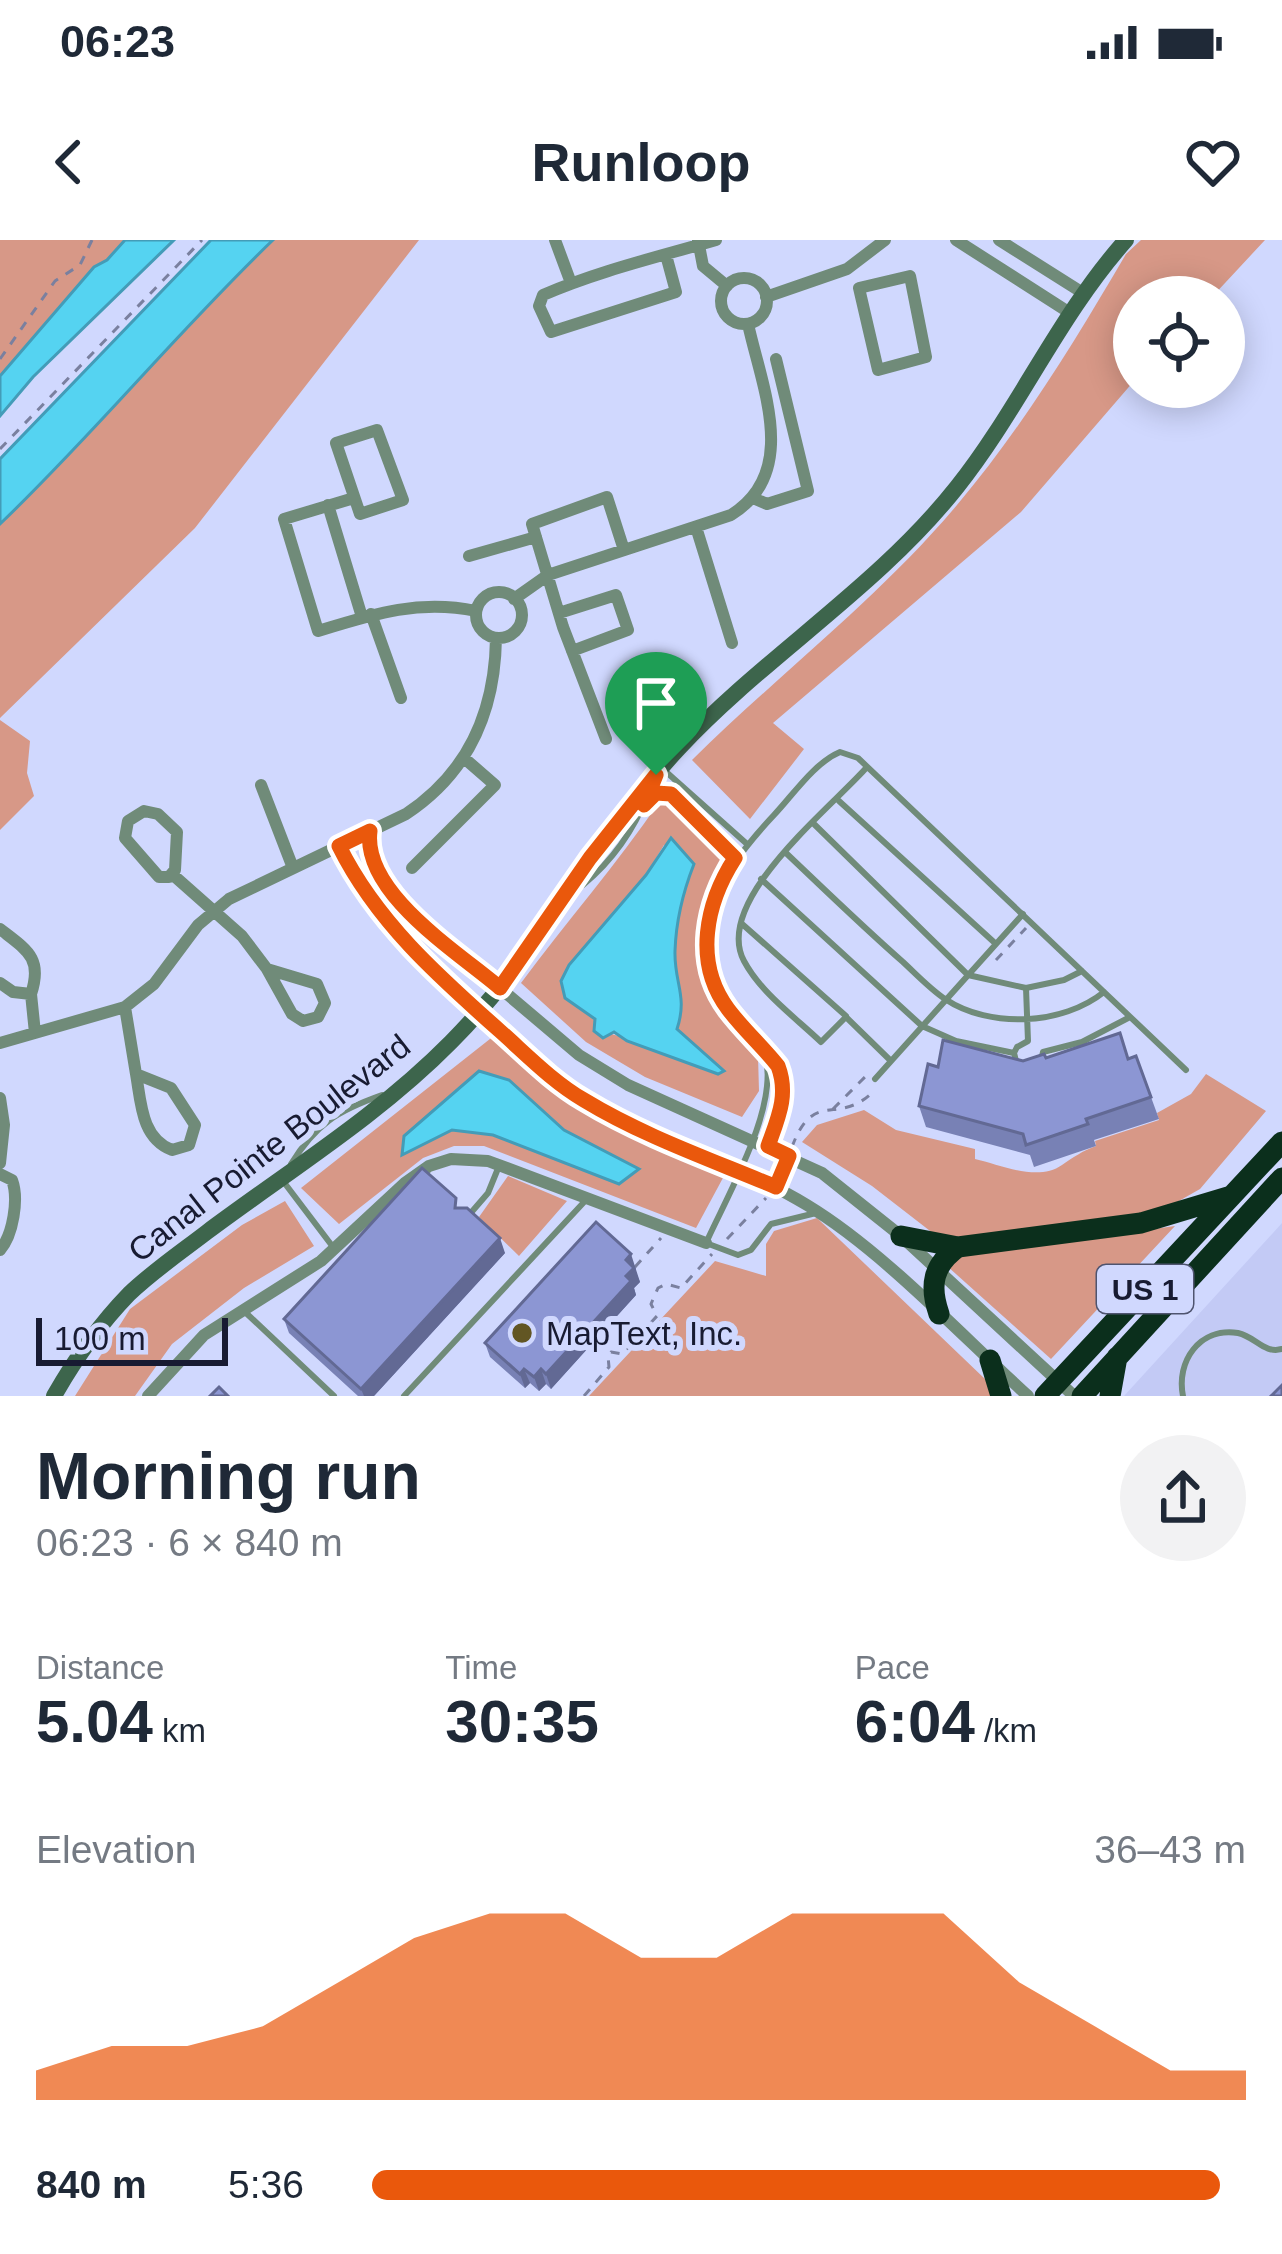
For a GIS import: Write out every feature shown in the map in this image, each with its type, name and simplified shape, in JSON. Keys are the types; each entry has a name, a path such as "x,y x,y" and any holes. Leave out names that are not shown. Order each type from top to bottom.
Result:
{"highway":[{"name":"US 1","path":"1065,1392 1282,1142"},
{"name":"US 1","path":"1065,1392 1117,1356 1282,1178"},
{"path":"901,1236 958,1247 1142,1223 1232,1196"},
{"path":"939,1314 932,1287 936,1270 958,1247"},
{"path":"1110,1396 1117,1356"},
{"path":"989,1360 1001,1396"}],"street":[{"path":"555,240 572,283"},
{"path":"666,255 676,292 550,332 539,300 572,283 716,240"},
{"path":"956,240 1070,313"},
{"path":"999,240 1083,293"},
{"name":"Canal Pointe Boulevard","path":"54,1396 86,1345 133,1290 403,1088 478,1012 658,771 694,732 916,534 983,453 1083,293 1126,240"},
{"path":"766,297 848,269 882,241"},
{"path":"699,242 704,266 727,286"},
{"path":"848,269 859,288 878,370 926,357 910,276 859,288"},
{"path":"751,279 766,297 762,314 748,324 736,323 723,312 722,294 734,280 751,279"},
{"path":"514,599 548,575 731,514 754,498 769,473 773,439 748,324"},
{"path":"754,498 767,504 808,491 776,359"},
{"path":"377,430 403,500 360,514 354,498 336,443 377,430"},
{"path":"606,739 532,524 607,497 624,550"},
{"path":"354,498 284,519 318,631 426,604 476,611"},
{"path":"328,506 400,698"},
{"path":"696,527 732,643"},
{"path":"470,556 536,537"},
{"path":"491,593 508,594 522,611 518,628 496,638 480,628 476,611 491,593"},
{"path":"559,613 616,595 628,630 572,650"},
{"path":"0,1043 125,1007 154,984 211,912 411,810 432,794 464,758 487,711 496,638"},
{"path":"412,868 495,785 464,758"},
{"path":"261,785 293,868"},
{"path":"158,814 177,832 172,874 159,877 128,844 125,829 134,815 158,814"},
{"path":"370,831 374,864 408,910 500,988 603,1071 823,1173 901,1236 1065,1392"},
{"path":"339,846 368,897 393,928 478,1012 580,1098 776,1187 819,1213 1028,1396"},
{"path":"172,874 242,936 292,1015 303,1021 318,1017 325,1003 317,984 267,969"},
{"path":"0,929 37,966 32,994 35,1033"},
{"path":"0,983 13,992 32,994"},
{"path":"125,1007 136,1074 144,1119 157,1142 172,1150 189,1145 195,1125 172,1088 136,1074"},
{"path":"0,1098 4,1125 0,1163"},
{"path":"148,1396 191,1347 335,1250 379,1205 429,1166 468,1158 500,1165 713,1245"},
{"path":"0,1174 12,1180 16,1195 7,1242 0,1250"}],"lane":[{"path":"768,1146 784,1087 778,1066 719,995 707,949 711,905 735,858 831,756 850,753 867,767 1186,1070"},
{"path":"846,1017 821,1042 764,987 742,958 741,922 761,879 867,767"},
{"path":"557,906 601,870 637,822 658,771 747,844"},
{"path":"838,800 995,944"},
{"path":"814,824 968,975 1026,988 1082,971"},
{"path":"786,853 946,1000 972,1012 1027,1019 1057,1015 1090,1003 1104,992"},
{"path":"761,879 922,1026 1014,1054"},
{"path":"875,1078 888,1058 1023,914"},
{"path":"741,922 888,1058"},
{"path":"1026,988 1028,1040 1043,1052"},
{"path":"1043,1052 1082,1042 1130,1017"},
{"path":"1028,1040 1017,1047 1016,1060 1028,1069 1040,1064 1043,1052"},
{"path":"764,1048 769,1089 713,1245 738,1256 751,1250 772,1224 819,1213"},
{"path":"466,1218 488,1193 500,1165"},
{"path":"282,1179 335,1250"},
{"path":"404,1396 587,1199"},
{"path":"241,1309 334,1396"},
{"path":"1183,1396 1184,1363 1194,1347 1212,1335 1235,1333 1267,1350 1282,1349"}],"path":[{"path":"0,358 55,281 80,265 92,240"},
{"path":"0,448 202,240"},
{"path":"644,805 656,793 671,794 735,858"},
{"path":"833,1108 888,1058"},
{"path":"584,1396 609,1367 611,1352 622,1354 657,1316 651,1304 658,1288 666,1284 681,1288 713,1245 776,1187"},
{"path":"634,1267 662,1237"}],"shaded area":[{"path":"0,240 149,240 0,402"},
{"path":"125,240 174,240 33,377 0,416 0,376 94,267"},
{"path":"211,240 273,240 0,524 0,459"},
{"path":"273,240 419,240 195,528 0,718 0,524"},
{"path":"1141,240 1265,240 1232,276 1113,276 1113,405 1021,512 773,723 804,749 750,819 692,760 861,604 957,505 1026,415 1126,254"},
{"path":"0,720 30,741 27,773 34,796 0,830"},
{"path":"660,801 673,804 723,857 703,913 700,939 708,986 736,1032 758,1056 759,1091 742,1117 645,1077 586,1042 521,983","holes":["664,845 694,864 676,941 681,999 677,1029 723,1070 718,1074 637,1042 594,1031 595,1019 562,981 569,965 646,875"]},
{"path":"671,838 694,864 676,940 681,998 677,1029 724,1071 718,1074 614,1032 603,1038 594,1031 595,1019 565,998 561,981"},
{"path":"495,1035 557,1088 610,1124 724,1176 696,1228 484,1146 454,1146 423,1158 339,1224 301,1188","holes":["479,1071 509,1080 564,1130 637,1169 619,1184 494,1135 452,1130 402,1154 404,1136"]},
{"path":"479,1071 509,1080 564,1130 639,1169 619,1184 493,1135 452,1130 402,1155 404,1136"},
{"path":"1206,1074 1266,1111 1200,1189 1163,1210 961,1237 934,1234 872,1186 802,1142 817,1125 864,1110 896,1130 975,1149 975,1159 1042,1172 1096,1146 1095,1141 1159,1120 1157,1113 1191,1094"},
{"path":"508,1176 567,1201 519,1256 479,1217"},
{"path":"285,1201 314,1246 244,1288 172,1344 135,1396 75,1396 130,1309 242,1225"},
{"path":"817,1218 985,1379 995,1396 589,1396 715,1261 766,1276 766,1244 774,1231"},
{"path":"1282,1223 1282,1396 1124,1396"},
{"path":"1175,1226 1051,1359 947,1266 957,1256"}],"building":[{"path":"1120,1033 1128,1059 1136,1056 1151,1097 1086,1119 1088,1124 1026,1145 1023,1134 919,1106 928,1064 938,1067 943,1040 1023,1061"},
{"path":"422,1168 456,1198 455,1208 467,1208 500,1238 361,1389 284,1319"},
{"path":"596,1222 631,1254 626,1260 634,1268 626,1276 631,1281 546,1374 541,1369 534,1377 524,1369 520,1374 485,1343"}],"place":[{"name":"MapText, Inc.","path":"522,1333"}],"route":[{"path":"656,775 644,805 656,793 671,794 735,858 711,905 707,949 719,995 782,1077 783,1099 768,1146 789,1156 776,1187 604,1112 558,1083 457,994 393,928 368,897 339,846 370,831 374,864 408,910 500,988 590,858 656,775"}]}
